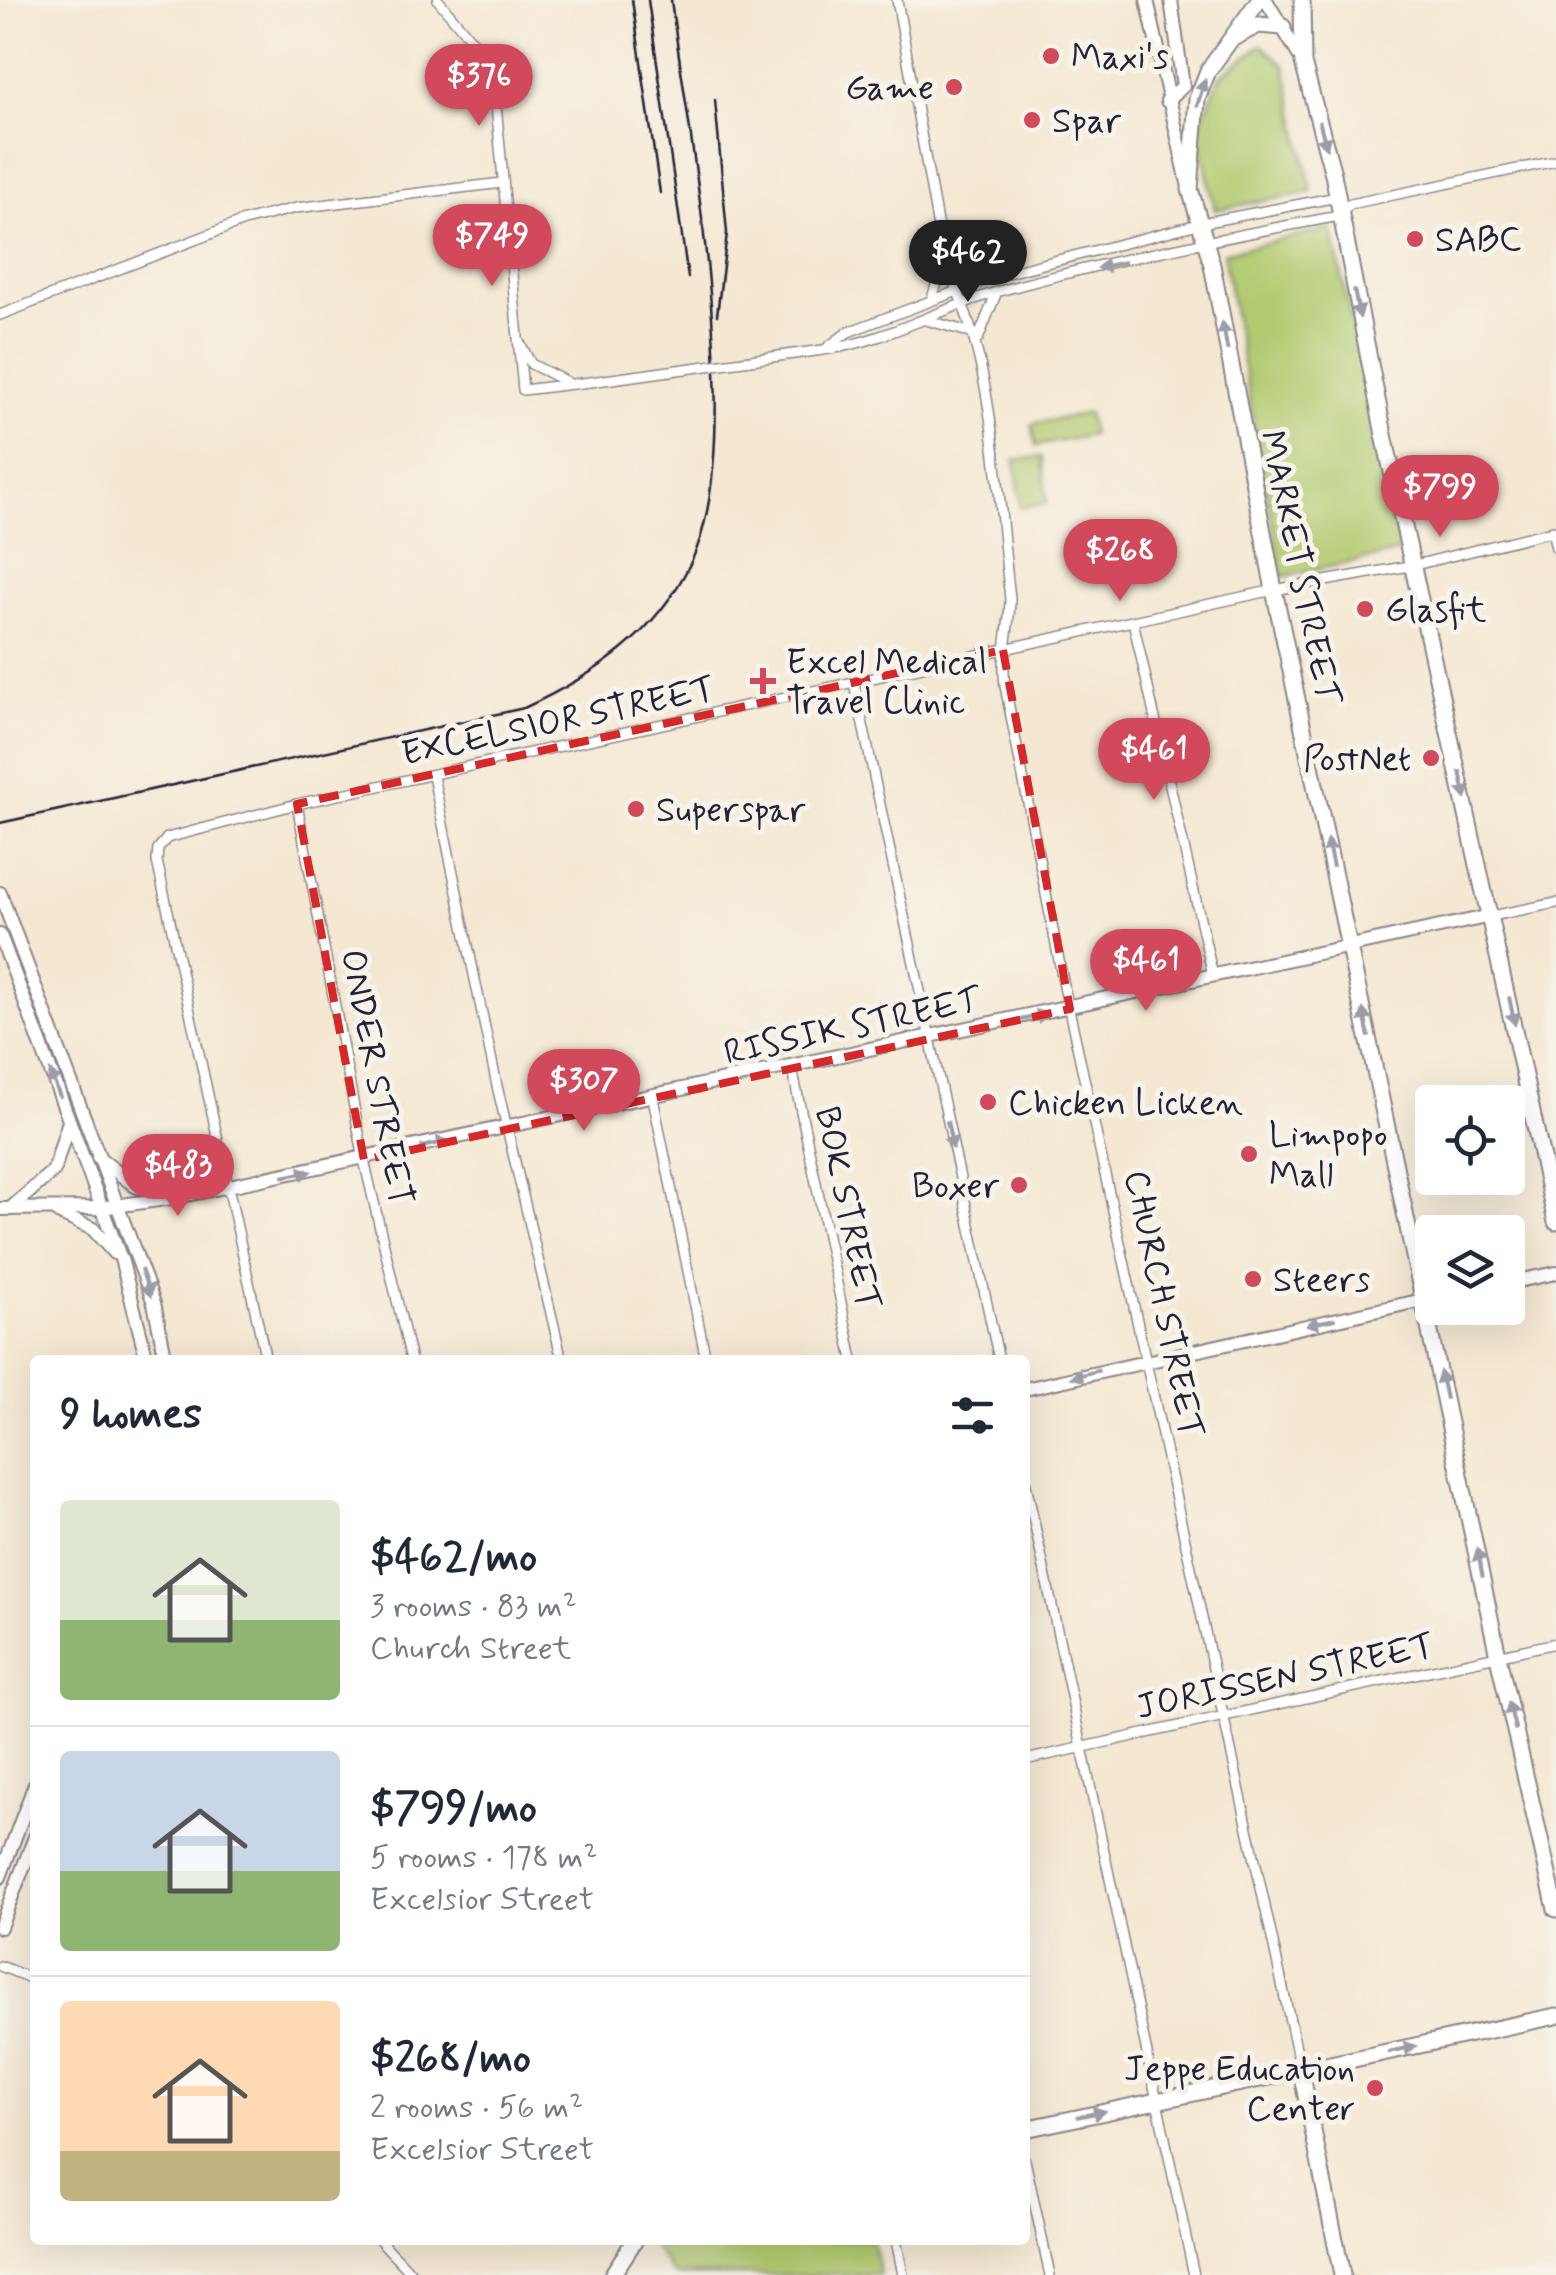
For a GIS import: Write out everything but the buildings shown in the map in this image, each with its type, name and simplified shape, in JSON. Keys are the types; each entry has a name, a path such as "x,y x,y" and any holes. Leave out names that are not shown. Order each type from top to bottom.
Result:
{"main road":[{"name":"MARKET STREET","path":"1147,0 1167,101 1202,224 1274,590 1415,1237"},
{"path":"1167,101 1178,93 1184,78 1171,0"},
{"path":"1190,190 1197,99 1227,42 1262,0 1304,63"},
{"path":"1302,0 1304,63 1342,206 1556,1222"},
{"path":"1227,42 1258,25 1283,28"},
{"path":"0,893 154,1304 165,1355"},
{"name":"RISSIK STREET","path":"6,1209 118,1207 229,1187 929,1040 1491,916"},
{"path":"0,935 122,1262 146,1355"},
{"path":"6,1209 54,1170 68,1120"},
{"path":"96,1155 136,1186 173,1198"},
{"path":"54,1211 92,1230 122,1262"},
{"path":"1525,1278 1556,1272"},
{"path":"1030,1388 1146,1358 1415,1302"},
{"name":"MARKET STREET","path":"1434,1325 1498,1656 1556,1909"},
{"path":"0,1877 30,1797"},
{"path":"0,1927 30,1850"},
{"path":"1030,2128 1556,2016"},
{"name":"CHURCH STREET","path":"1301,2071 1342,2275"},
{"path":"612,2275 631,2245"}],"street":[{"path":"438,0 469,33 490,68 524,390 853,348 998,292 1206,245 1342,206 1556,161"},
{"name":"CHURCH STREET","path":"897,0 944,261 960,288 977,337 1010,598 1010,630 1003,650 1005,686 1070,1009 1301,2071"},
{"path":"0,315 244,220 296,208 502,184"},
{"path":"824,349 848,332 960,288 1202,224 1342,206"},
{"name":"CHURCH STREET","path":"932,298 944,261"},
{"name":"CHURCH STREET","path":"977,337 998,292"},
{"path":"924,320 945,322 977,337"},
{"path":"515,332 531,364 571,384"},
{"path":"1554,530 1556,548"},
{"name":"EXCELSIOR STREET","path":"229,1187 157,861 160,844 194,828 296,804 1274,590 1415,566 1554,530"},
{"path":"1133,621 1213,976"},
{"path":"854,683 998,1355"},
{"path":"433,776 506,1128 561,1355"},
{"name":"ONDER STREET","path":"296,804 364,1160 409,1355"},
{"name":"RISSIK STREET","path":"1491,916 1556,903"},
{"name":"BOK STREET","path":"792,1068 852,1355"},
{"path":"653,1098 705,1355"},
{"path":"229,1187 265,1355"},
{"path":"1030,1502 1194,2275"},
{"name":"JORISSEN STREET","path":"1030,1759 1556,1643"},
{"path":"0,1966 30,1978"},
{"path":"1030,2183 1050,2275"},
{"path":"385,2245 413,2275"},
{"path":"897,2245 904,2275"}],"highlighted area":[{"path":"1003,650 1070,1009 364,1160 297,804"}],"green space":[{"path":"1262,45 1285,66 1312,192 1215,210 1198,130 1220,76"},
{"path":"1332,228 1400,552 1282,577 1223,253"},
{"path":"1088,413 1092,435 1036,446 1032,424"},
{"path":"1042,457 1047,504 1021,507 1015,460"},
{"path":"653,2245 873,2245 880,2275 674,2275"}],"railway":[{"path":"632,0 660,193"},
{"path":"648,0 688,278"},
{"path":"0,823 524,708 599,667 660,611 691,562 708,509 715,443 710,288 671,0"},
{"path":"715,100 727,233 717,315"}],"place":[{"name":"Maxi's","path":"1051,56"},
{"name":"Game","path":"954,87"},
{"name":"Spar","path":"1032,120"},
{"name":"SABC","path":"1415,239"},
{"name":"Glasfit","path":"1365,609"},
{"name":"Excel Medical Travel Clinic","path":"763,681"},
{"name":"PostNet","path":"1431,758"},
{"name":"Superspar","path":"636,809"},
{"name":"Chicken Licken","path":"988,1102"},
{"name":"Limpopo Mall","path":"1249,1154"},
{"name":"Boxer","path":"1019,1185"},
{"name":"Steers","path":"1253,1279"},
{"name":"Jeppe Education Center","path":"1375,2088"}]}
